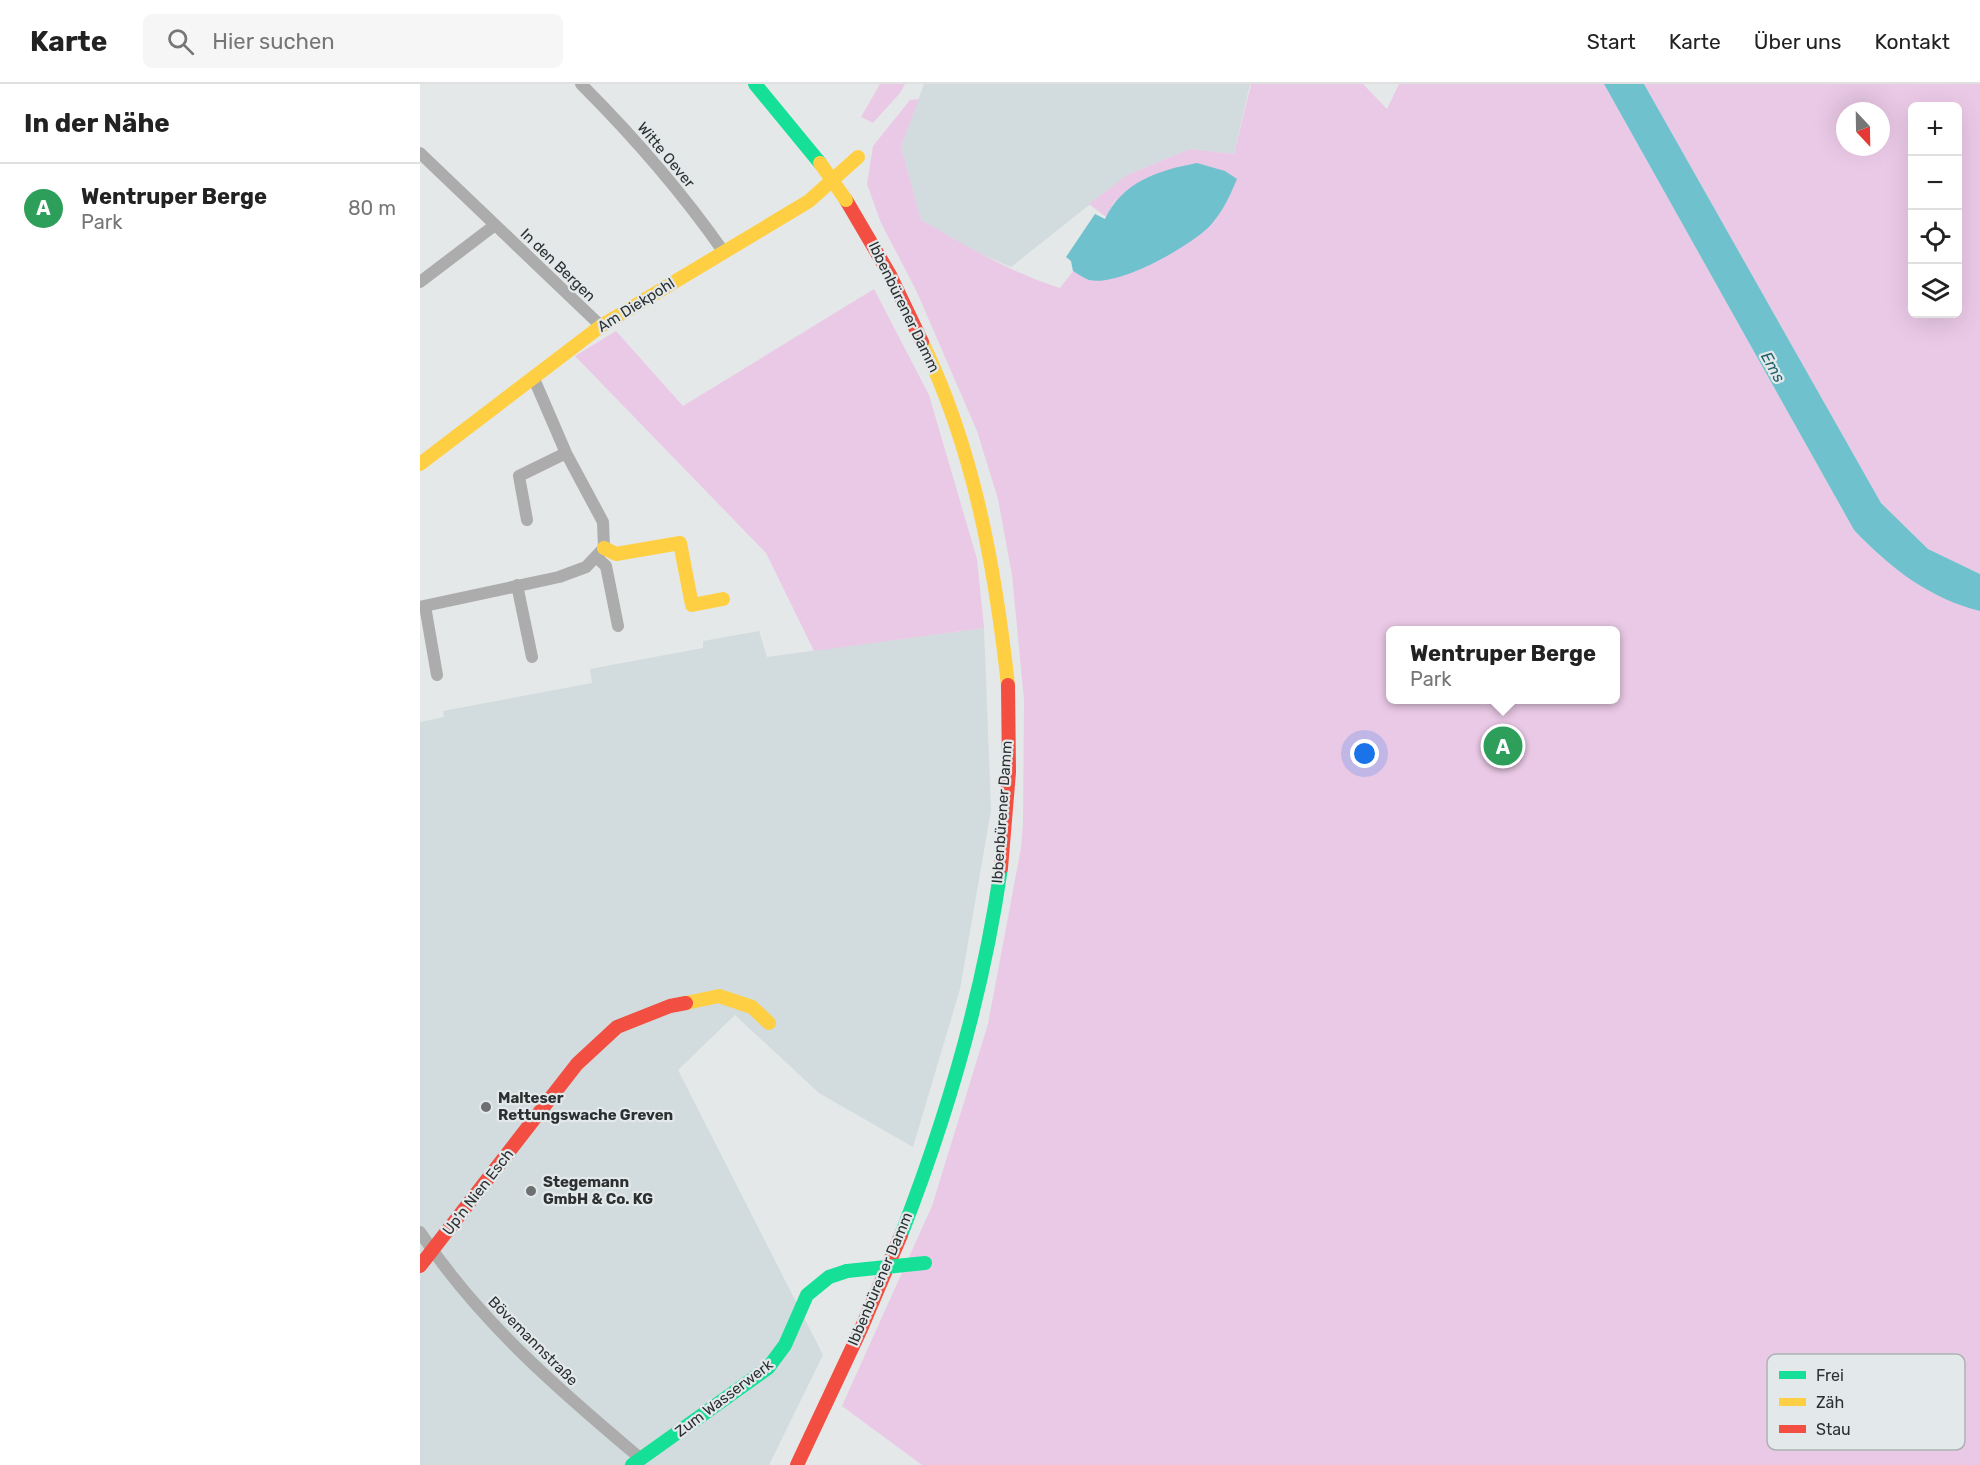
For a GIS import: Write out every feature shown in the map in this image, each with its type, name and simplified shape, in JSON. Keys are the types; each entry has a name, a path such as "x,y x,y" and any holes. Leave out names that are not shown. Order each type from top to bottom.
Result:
{"street":[{"name":"Witte Oever","path":"581,84 645,152 700,218 723,251"},
{"name":"Ibbenbürener Damm","path":"755,84 820,163 846,200 881,257 920,332 944,390 979,497 993,562 1006,659 1008,782 1002,857 982,977 950,1096 902,1230 839,1376 797,1465"},
{"name":"In den Bergen","path":"420,153 601,326"},
{"name":"Am Diekpohl","path":"420,464 601,326 808,201 858,157"},
{"path":"420,282 495,225"},
{"path":"534,379 566,453 603,522 600,552 606,566 618,626"},
{"path":"528,520 519,476 566,453"},
{"path":"600,552 616,554 680,543 692,604 723,599"},
{"path":"437,675 422,606 586,567 600,552"},
{"path":"517,585 532,657"},
{"name":"Up'n Nien Esch","path":"420,1266 577,1064 618,1027 670,1006 719,996 752,1007 769,1023"},
{"name":"Bövemannstraße","path":"420,1232 460,1288 506,1338 636,1462"},
{"name":"Zum Wasserwerk","path":"636,1462 718,1405 776,1360 788,1340 802,1301 817,1282 829,1275 848,1271 925,1263"}],"shaded area":[{"path":"880,84 905,84 900,93 873,123 861,117"},
{"path":"924,84 1250,84 1234,154 1190,149 1127,175 1011,267 974,251 921,220 901,146"},
{"path":"1251,84 1363,84 1387,109 1399,84 1604,84 1854,530 1882,557 1911,580 1944,598 1980,611 1980,1465 922,1465 842,1406 932,1206 988,1024 1021,848 1023,823 1024,700 1012,575 998,499 977,431 916,290 881,223 867,184 873,146 910,100 919,99 901,146 921,220 971,249 1060,288 1073,271 1090,280 1116,198 1106,217 1089,204 1127,175 1190,149 1234,154"},
{"path":"1644,84 1980,84 1980,574 1928,549 1881,503"},
{"path":"874,289 929,395 977,559 984,628 814,651 766,553 575,356 616,331 683,406"},
{"path":"984,628 991,810 960,989 913,1147 819,1093 735,1015 678,1070 823,1355 769,1465 420,1465 420,722 444,717 443,711 592,683 590,669 703,648 703,641 759,631 767,657"}],"water":[{"name":"Ems","path":"1604,84 1644,84 1881,503 1928,549 1980,574 1980,611 1944,598 1911,580 1881,557 1854,530"},
{"path":"1197,163 1225,171 1237,179 1218,216 1209,227 1186,245 1135,272 1102,281 1089,280 1073,271 1071,261 1066,257 1095,214 1105,219 1121,196 1143,180 1156,174"}],"traffic: fast":[{"path":"755,84 820,163"},
{"path":"901,1235 934,1146 962,1055 984,962 1001,868"},
{"path":"847,1271 925,1263"},
{"path":"632,1465 768,1368 785,1345 807,1295 829,1277 847,1271"}],"traffic: slow":[{"path":"420,464 601,326 809,201 858,157"},
{"path":"820,163 846,200"},
{"path":"922,342 956,424 980,509 989,553 1008,685"},
{"path":"604,548 616,554 680,543 692,605 723,599"},
{"path":"686,1003 719,996 752,1007 769,1023"}],"traffic: jam":[{"path":"846,200 890,275 922,342"},
{"path":"1001,868 1009,772 1008,685"},
{"path":"420,1266 577,1064 617,1027 670,1006 686,1003"},
{"path":"797,1465 861,1329 901,1235"}],"place":[{"name":"Wentruper Berge","path":"1503,746"},
{"name":"Malteser Rettungswache Greven","path":"486,1107"},
{"name":"Stegemann GmbH & Co. KG","path":"531,1191"}]}
